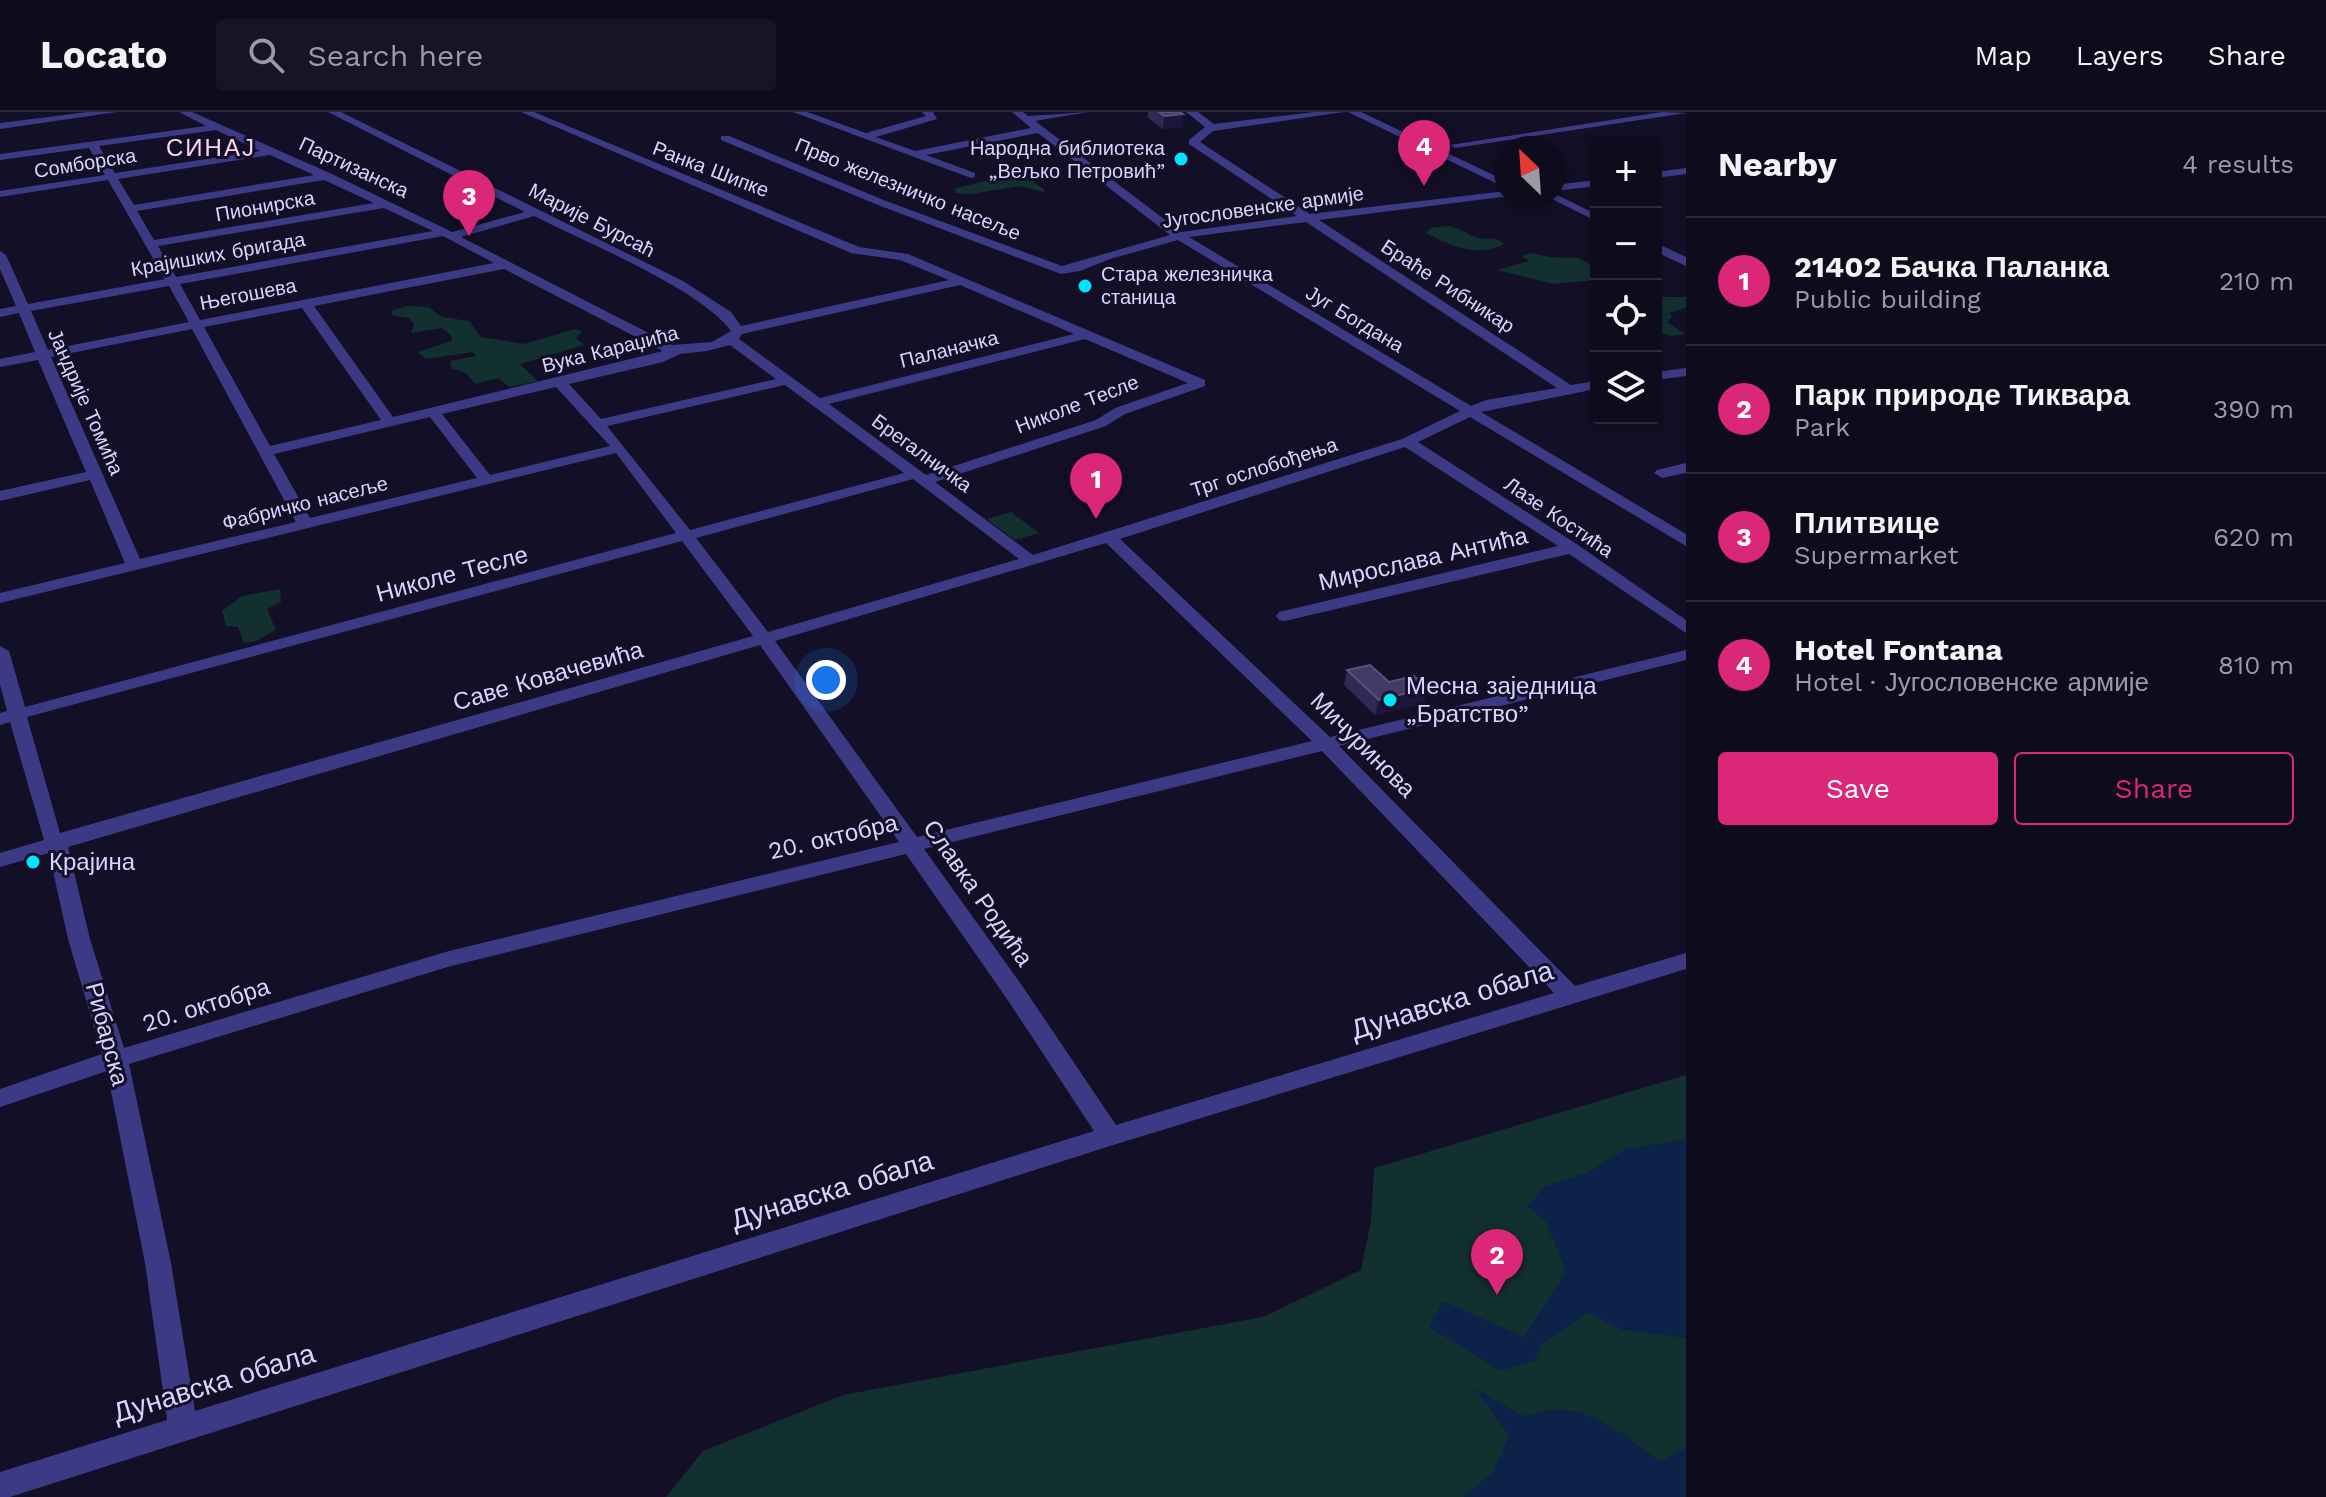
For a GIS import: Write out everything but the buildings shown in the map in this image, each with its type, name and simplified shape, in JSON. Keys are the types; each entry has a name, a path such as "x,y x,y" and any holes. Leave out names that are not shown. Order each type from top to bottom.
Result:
{"street":[{"path":"0,126 112,112"},
{"name":"Партизанска","path":"184,112 387,204 662,347 677,350"},
{"name":"Марије Бурсаћ","path":"333,112 691,291 726,315 735,335"},
{"name":"Ранка Шипке","path":"526,112 649,165 767,210 855,250 868,254 884,252 963,281"},
{"path":"798,112 971,175"},
{"path":"865,137 934,117 927,112"},
{"path":"1022,116 1084,112"},
{"path":"1191,112 1209,123 1210,128 1339,112"},
{"path":"1353,112 1494,179"},
{"path":"1455,145 1682,112"},
{"name":"Југ Богдана","path":"1022,116 1178,235 1686,541"},
{"path":"0,157 217,127"},
{"name":"Браће Рибникар","path":"1210,128 1193,142 1568,389"},
{"path":"915,154 1041,129"},
{"name":"Прво железничко насеље","path":"725,138 1051,268 1076,268"},
{"path":"93,145 173,282 305,524"},
{"name":"Сомборска","path":"0,194 271,152"},
{"path":"1662,174 1686,171"},
{"path":"131,209 328,176"},
{"path":"1566,187 1590,184"},
{"name":"Југословенске армије","path":"1076,268 1178,235 1494,195"},
{"path":"1566,203 1590,215"},
{"name":"Пионирска","path":"150,244 387,204"},
{"name":"Крајишких бригада","path":"0,313 447,235 538,212"},
{"path":"1662,250 1686,262"},
{"name":"Јандрије Томића","path":"0,255 3,269 134,565"},
{"name":"Његошева","path":"0,363 504,265"},
{"path":"963,281 1089,334"},
{"name":"Вука Караџића","path":"264,452 560,383 658,359 677,350 735,335 963,281"},
{"path":"306,304 389,422"},
{"name":"Николе Тесле","path":"10,717 685,536 920,477 1101,423 1120,411 1200,383 1089,334"},
{"name":"Паланачка","path":"818,403 1089,334"},
{"name":"Брегалничка","path":"735,335 788,380 1019,550 1030,562"},
{"path":"1662,375 1686,372"},
{"path":"596,424 788,380"},
{"name":"Славка Родића","path":"560,383 620,448 764,638 911,845 1110,1136"},
{"name":"Трг ослобођења","path":"1432,433 1469,412 1503,400 1590,386"},
{"path":"433,412 486,480"},
{"name":"Трг ослобођења","path":"1109,537 1432,433 1467,424 1493,427"},
{"name":"Лазе Костића","path":"1407,442 1572,548 1686,628"},
{"name":"Фабричко насеље","path":"0,598 620,448"},
{"path":"1662,473 1686,468"},
{"path":"0,496 96,474"},
{"name":"Саве Ковачевића","path":"0,860 1109,537"},
{"name":"Мичуринова","path":"1109,537 1325,744 1572,997"},
{"name":"Мирослава Антића","path":"1285,616 1572,548"},
{"name":"Рибарска","path":"0,651 10,717 50,834 57,844 79,939 115,1059 158,1263 183,1426"},
{"name":"20. октобра","path":"0,1098 115,1059 449,959 1686,655"},
{"name":"Дунавска обала","path":"0,1486 1110,1136 1686,961"}],"green space":[{"path":"1004,177 1036,178 1034,183 1044,192 1019,186 971,194 955,193 956,188"},
{"path":"1447,226 1504,244 1484,250 1464,249 1426,233 1431,228"},
{"path":"1530,253 1578,258 1590,263 1590,281 1553,284 1497,270 1529,261 1522,256"},
{"path":"1662,297 1686,297 1686,307 1670,313 1672,317 1667,322 1685,334 1670,336 1662,333"},
{"path":"407,306 428,307 442,317 469,321 481,337 524,344 575,329 582,331 576,338 584,345 520,364 538,381 509,387 498,378 475,384 466,373 451,368 450,361 476,356 473,352 426,359 418,352 451,341 452,336 442,328 411,333 414,324 409,318 391,315 393,310"},
{"path":"1011,512 1039,533 1015,540 987,519"},
{"path":"280,589 281,602 267,609 276,630 254,642 244,643 238,627 226,626 222,611 242,596"},
{"path":"1686,1075 1686,1497 666,1497 703,1451 843,1395 1263,1317 1361,1270 1371,1221 1374,1168"}],"water":[{"path":"1686,1139 1686,1338 1622,1330 1588,1313 1542,1344 1534,1361 1501,1371 1429,1327 1443,1301 1524,1337 1566,1271 1545,1220 1528,1207 1543,1187 1588,1172 1626,1149"},
{"path":"1475,1388 1523,1416 1556,1410 1588,1415 1614,1428 1660,1462 1686,1448 1686,1497 1463,1497 1492,1473 1509,1437"}],"place":[{"name":"Народна библиотека „Вељко Петровић”","path":"1181,159"},
{"name":"Hotel Fontana","path":"1424,186"},
{"name":"Плитвице","path":"469,236"},
{"name":"Стара железничка станица","path":"1085,286"},
{"name":"21402 Бачка Паланка","path":"1096,519"},
{"name":"Месна заједница „Братство”","path":"1390,700"},
{"name":"Крајина","path":"33,862"},
{"name":"Парк природе Тиквара","path":"1497,1295"}],"district":[{"name":"СИНАЈ","path":"211,148"}]}
